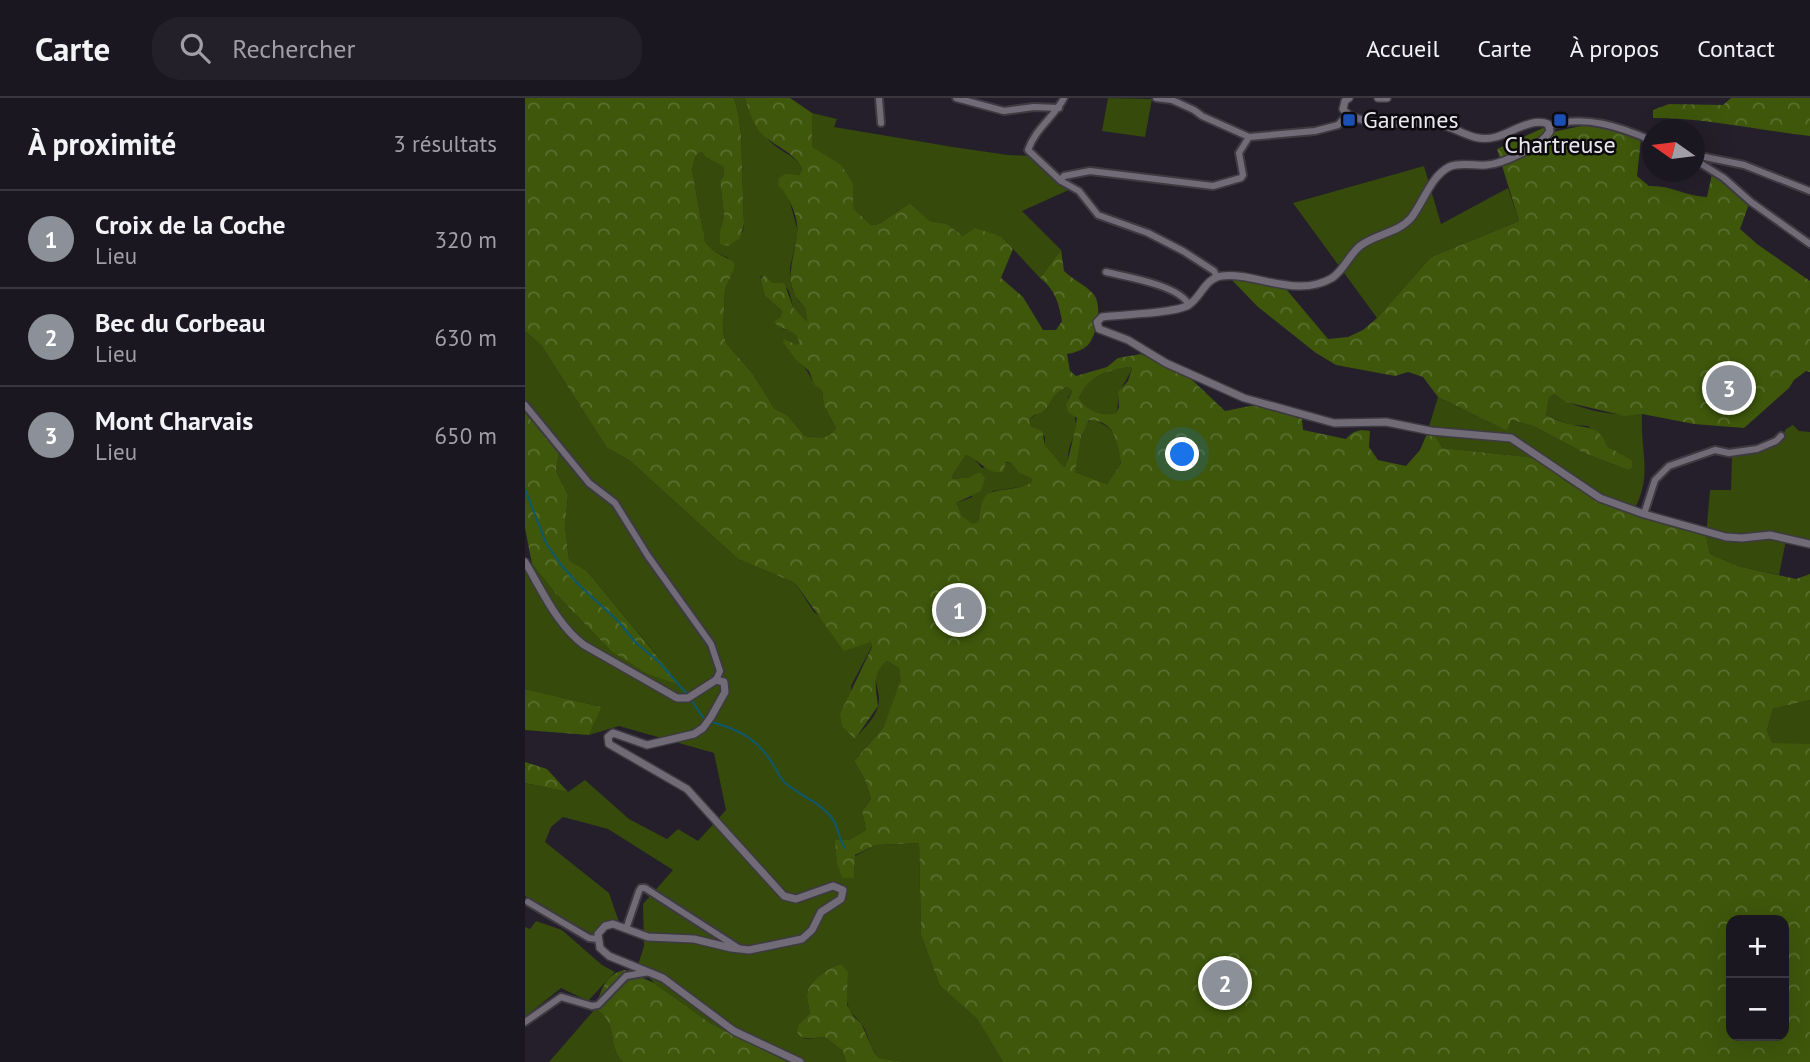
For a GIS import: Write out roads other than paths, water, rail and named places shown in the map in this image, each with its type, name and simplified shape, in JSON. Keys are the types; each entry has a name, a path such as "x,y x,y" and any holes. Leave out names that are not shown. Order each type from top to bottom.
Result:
{"street":[{"path":"879,98 881,123"},
{"path":"956,98 1004,111 1059,107"},
{"path":"1064,98 1036,132 1028,150 1061,181 1079,191 1098,215 1148,233 1203,263 1214,271 1217,277"},
{"path":"1156,98 1172,100 1249,137 1315,131 1338,125 1347,115"},
{"path":"1349,98 1343,106 1347,115 1357,119 1437,124 1480,139 1496,137 1539,122 1546,122 1549,126"},
{"path":"1378,98 1387,98"},
{"path":"1549,126 1572,122 1605,123 1642,137"},
{"path":"1549,126 1548,134 1541,142 1501,162 1449,167 1436,179 1407,222 1360,245 1337,274 1329,279 1287,286 1229,275 1217,277 1208,282 1189,304 1175,309 1102,317 1097,325 1101,330 1128,340 1159,360 1228,392 1326,421 1386,422 1431,431 1511,438 1600,498 1644,514 1725,537 1770,535 1810,544"},
{"path":"1061,179 1090,171 1213,186 1241,178 1243,174 1239,153 1249,137"},
{"path":"1705,160 1753,168 1810,191"},
{"path":"1705,165 1810,244"},
{"path":"1106,272 1162,287 1182,296 1189,304"},
{"path":"525,405 589,483 615,503 648,556 711,644 720,671 716,680 688,698 677,698 583,645 562,623 525,562"},
{"path":"1644,514 1655,480 1669,466 1715,450 1728,453 1757,449 1781,436"},
{"path":"716,680 725,682 725,692 703,728 694,734 652,745 641,744 618,733 610,735 608,741 618,751 687,789 784,896 796,899 831,886 842,889 841,899 821,912 812,930 802,939 786,944 741,950 694,939 648,937 608,925 600,931 597,939 603,952 672,984 734,1031 800,1062"},
{"path":"627,929 639,891 645,888 741,950"},
{"path":"528,902 589,938 597,939"},
{"path":"525,1022 561,997 592,1006 598,1005 626,976 649,972"}],"waterway":[{"path":"525,489 546,543 562,566 618,621 636,643 659,662 687,694"},
{"path":"692,701 704,719"},
{"path":"712,722 733,729 756,744 770,759 782,780 819,805 830,816 845,848"}],"place":[{"name":"Garennes","path":"1349,120"},
{"name":"Chartreuse","path":"1560,120"},
{"name":"Mont Charvais","path":"1729,388"},
{"name":"Croix de la Coche","path":"959,610"},
{"name":"Bec du Corbeau","path":"1225,983"}]}
